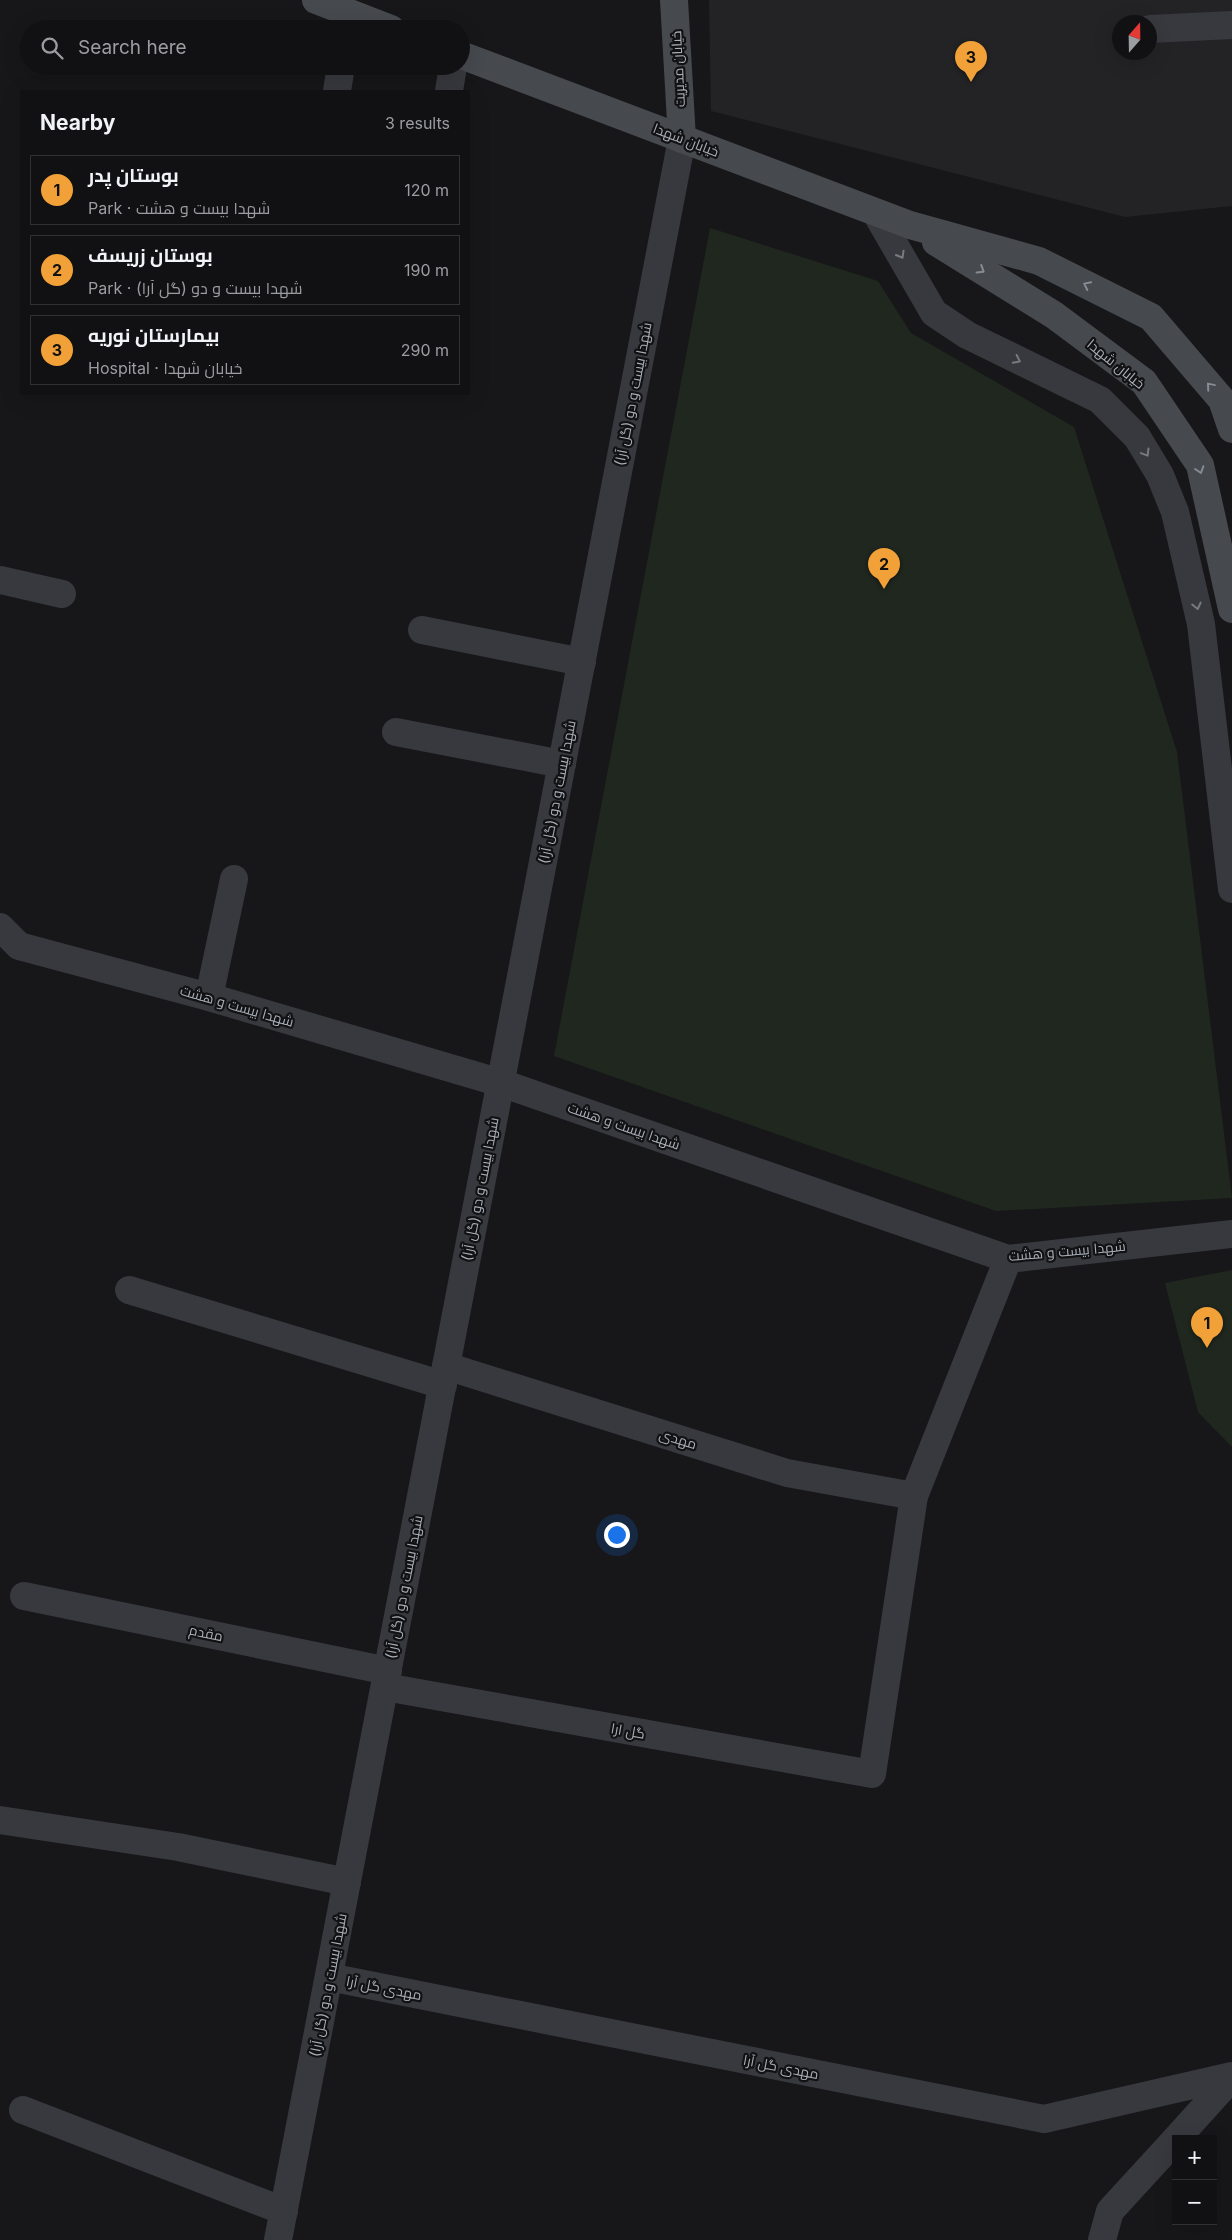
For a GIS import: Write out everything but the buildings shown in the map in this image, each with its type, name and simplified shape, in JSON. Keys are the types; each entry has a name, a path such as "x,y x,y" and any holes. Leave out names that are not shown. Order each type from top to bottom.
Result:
{"main road":[{"path":"316,0 347,20"},
{"name":"خیابان مدیریت","path":"674,0 682,139"},
{"name":"خیابان شهدا","path":"470,58 910,225 1039,261 1152,317 1222,400 1232,429"},
{"name":"خیابان شهدا","path":"910,225 1054,315 1144,382 1200,465 1232,608"}],"street":[{"path":"1157,29 1232,25"},
{"path":"337,90 340,75"},
{"path":"449,90 452,75"},
{"name":"شهدا بیست و دو (گل آرا)","path":"278,2240 682,139"},
{"path":"876,212 934,313 967,335 1100,400 1137,437 1160,475 1175,512 1201,624 1232,889"},
{"path":"0,580 62,594"},
{"path":"422,630 582,662"},
{"path":"396,732 562,764"},
{"path":"209,997 234,879"},
{"name":"شهدا بیست و هشت","path":"9,937 501,1083 1008,1259 1232,1234"},
{"path":"914,1496 1008,1259"},
{"name":"مهدی","path":"129,1290 444,1376 787,1473 914,1496"},
{"name":"گل ارا","path":"386,1679 872,1774 914,1496"},
{"name":"مقدم","path":"24,1596 386,1679"},
{"path":"0,1820 178,1847 347,1882"},
{"name":"مهدی گل آرا","path":"329,1977 1044,2119 1232,2077"},
{"path":"1180,2135 1232,2077"},
{"path":"23,2110 284,2212"},
{"path":"1102,2240 1110,2211 1172,2143"}],"shaded area":[{"path":"709,0 1232,0 1232,206 1125,217 711,111"},
{"path":"710,228 878,281 911,333 1074,427 1177,752 1232,1198 996,1211 554,1056"},
{"path":"1232,1270 1232,1447 1198,1412 1165,1283"}],"place":[{"name":"بیمارستان نوریه","path":"971,82"},
{"name":"بوستان زریسف","path":"884,589"},
{"name":"بوستان پدر","path":"1207,1348"}]}
